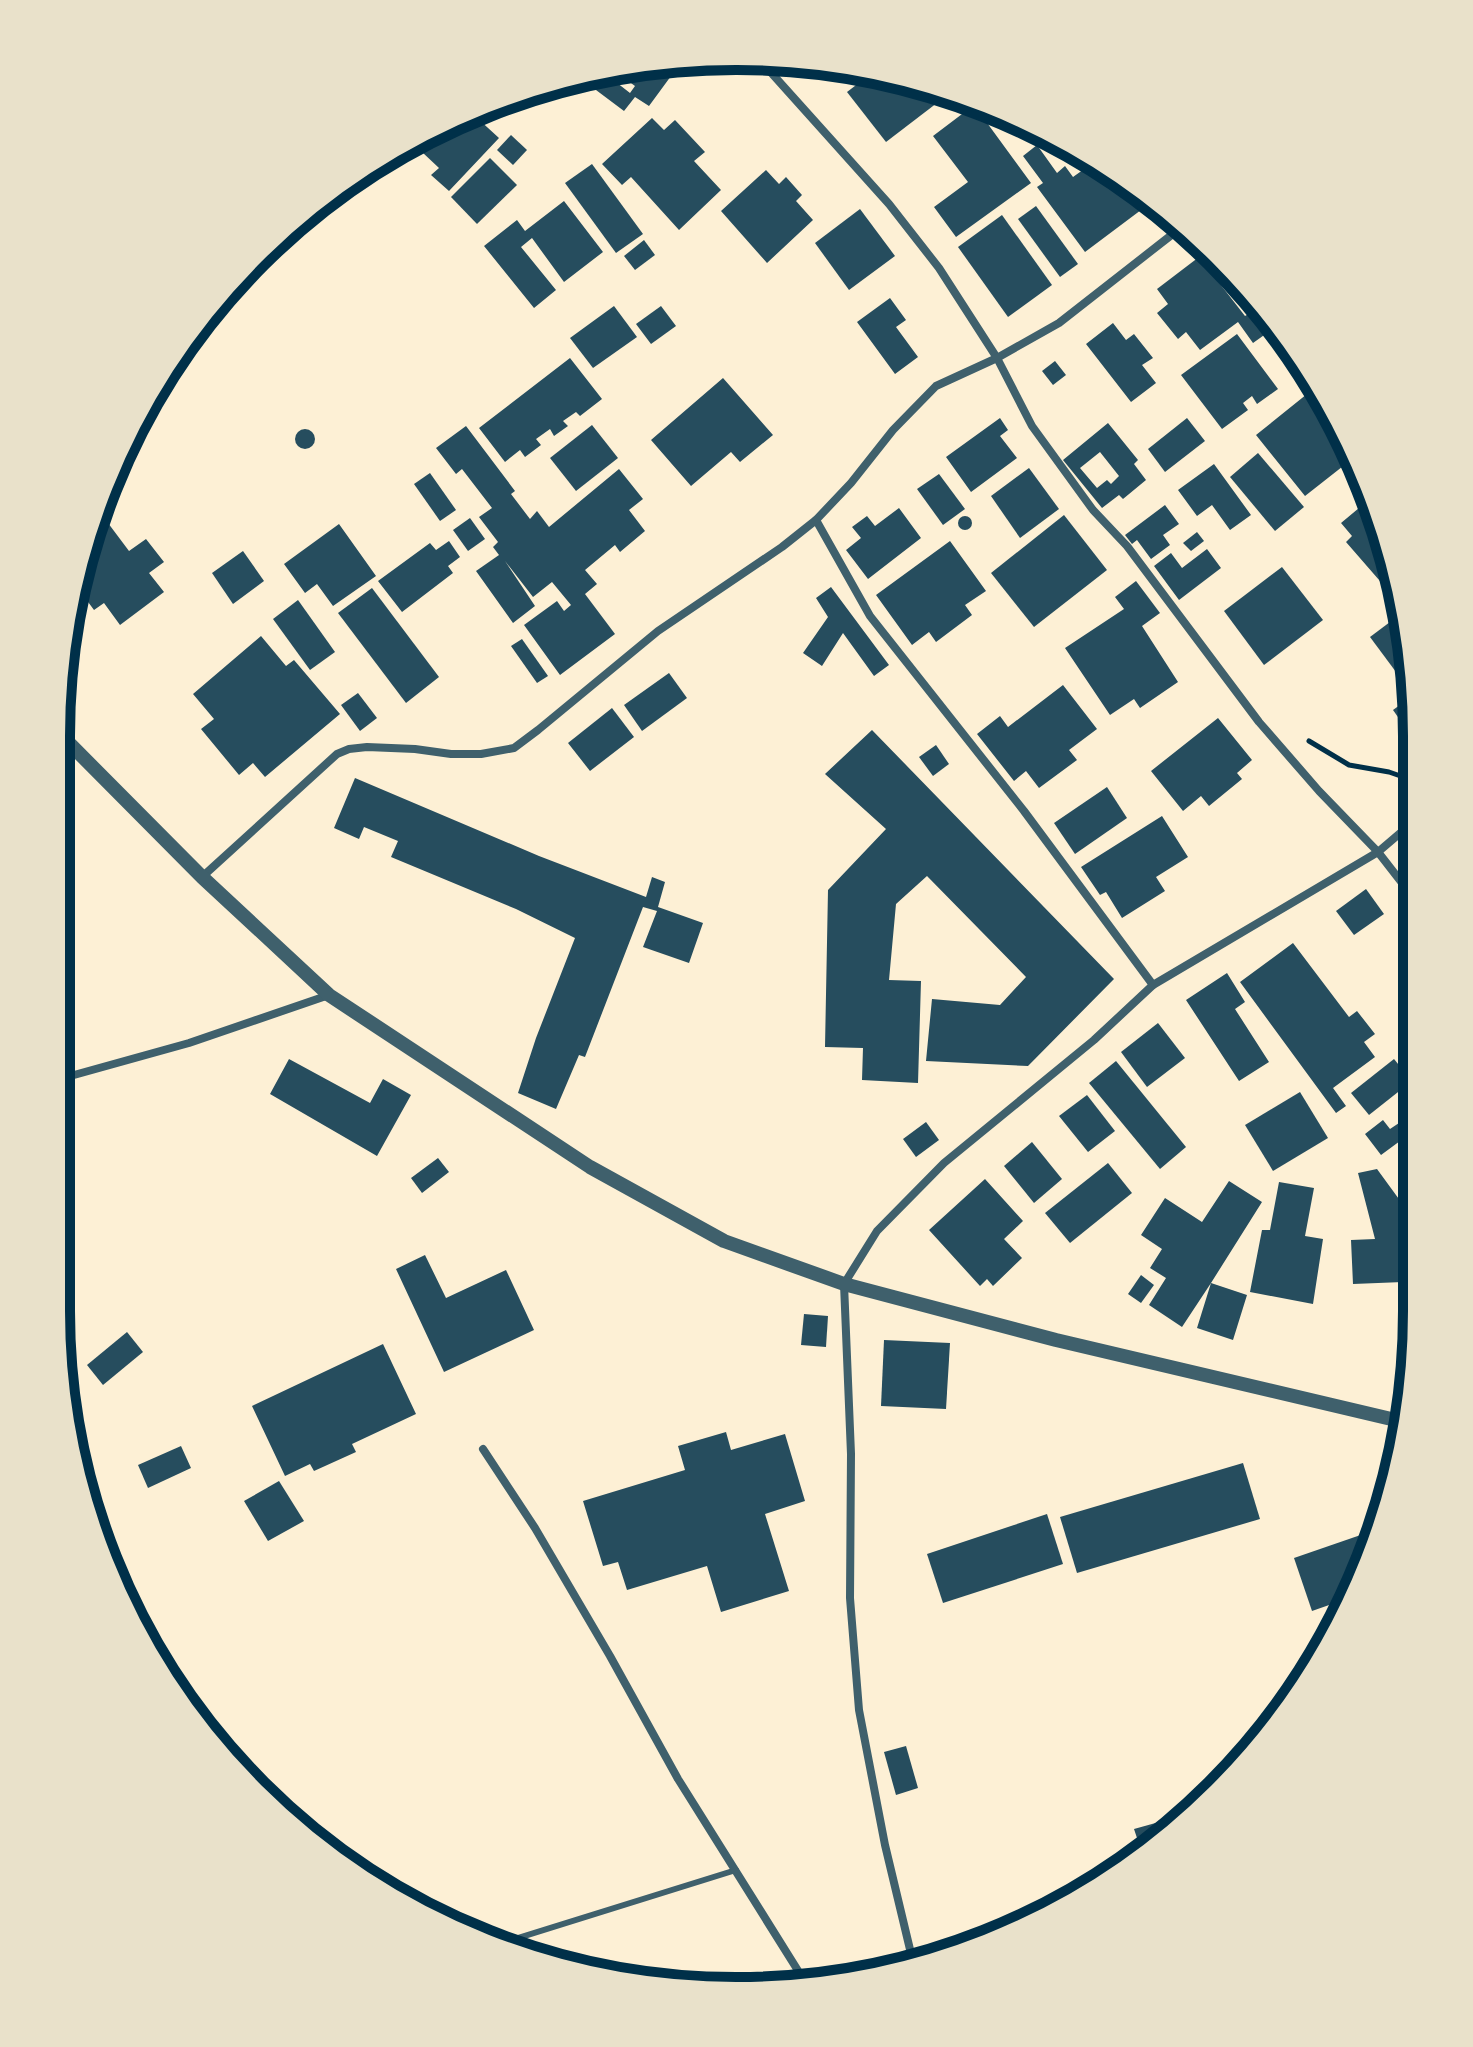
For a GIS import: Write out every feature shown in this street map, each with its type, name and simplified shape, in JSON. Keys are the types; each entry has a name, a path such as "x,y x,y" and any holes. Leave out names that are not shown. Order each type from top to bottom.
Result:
{"street":[{"path":"769,71 897,215 939,268 997,358 1032,426 1093,510 1136,558 1259,722 1378,852 1403,884"},
{"path":"202,877 337,754 349,749 367,747 481,754 514,748 658,631 782,547 816,520 851,483 893,430 936,386 997,358 1059,323 1174,233"},
{"path":"816,520 870,616 1024,811 1153,985"},
{"path":"70,744 202,877 329,995 590,1167 724,1241 844,1284 1056,1340 1393,1420"},
{"path":"911,1953 885,1845 859,1710 850,1598 851,1454 844,1284 877,1231 944,1163 1094,1040 1153,985 1378,852 1403,831"},
{"path":"70,1076 189,1043 329,995"},
{"path":"483,1449 535,1528 678,1779 800,1974"}],"lane":[{"path":"514,1939 736,1870"}],"path":[{"path":"1259,722 1316,744 1349,765 1403,777"}],"building":[{"path":"673,73 649,106 635,97 624,111 591,86 615,82 630,93 635,86 626,80"},
{"path":"860,82 939,102 886,142 847,92"},
{"path":"966,111 983,118 1031,183 956,237 934,207 968,182 933,136"},
{"path":"652,118 664,130 675,120 705,152 694,161 721,190 679,230 631,177 622,185 602,164"},
{"path":"481,121 499,138 449,191 431,175 439,168 422,152"},
{"path":"511,135 527,150 513,165 497,150"},
{"path":"1037,145 1057,173 1065,166 1073,177 1085,168 1143,209 1085,252 1037,187 1043,183 1023,156"},
{"path":"490,158 517,185 477,224 451,197"},
{"path":"592,164 643,234 616,253 565,183"},
{"path":"766,170 779,184 786,177 802,195 796,201 813,220 767,263 721,211"},
{"path":"564,201 603,252 564,282 532,238 521,247 556,290 534,308 484,246 517,220 525,231"},
{"path":"1036,206 1078,264 1060,277 1018,219"},
{"path":"860,209 895,256 849,290 815,243"},
{"path":"1002,215 1052,285 1008,317 958,247"},
{"path":"644,240 655,255 635,270 624,256"},
{"path":"1199,257 1245,316 1251,313 1267,333 1253,343 1238,322 1200,350 1186,332 1178,339 1157,313 1168,304 1157,289"},
{"path":"890,298 906,320 896,327 918,357 895,374 857,322"},
{"path":"614,306 637,337 593,368 570,338"},
{"path":"661,306 676,326 651,344 636,324"},
{"path":"1113,323 1126,340 1134,334 1153,358 1142,365 1156,383 1131,402 1086,344"},
{"path":"1237,334 1278,389 1257,404 1252,396 1243,403 1248,410 1222,429 1181,375"},
{"path":"570,358 602,399 580,416 576,412 563,421 568,426 554,436 550,429 536,439 541,445 525,457 520,450 505,462 479,428"},
{"path":"1055,361 1066,375 1053,385 1042,371"},
{"path":"723,378 773,435 740,462 731,452 691,486 651,440"},
{"path":"1307,394 1331,437 1328,439 1345,465 1305,496 1256,435"},
{"path":"1000,418 1008,430 1000,436 1017,458 971,492 946,457"},
{"path":"1187,418 1205,441 1165,472 1148,449"},
{"path":"1108,423 1138,460 1134,464 1146,480 1123,499 1119,495 1102,508 1063,460","holes":["1100,452 1119,476 1111,484 1107,480 1097,488 1080,468"]},
{"path":"592,425 618,458 576,491 550,458"},
{"path":"466,426 515,491 511,494 530,519 537,511 549,527 619,469 643,499 629,510 645,531 620,552 615,545 585,570 597,584 585,594 615,634 560,675 524,625 557,601 564,611 571,605 552,582 533,597 505,561 535,606 513,623 476,571 499,555 493,547 498,542 479,517 492,508 462,469 456,474 436,448"},
{"path":"305,429 312,432 315,439 312,446 305,449 298,446 295,439 298,432"},
{"path":"1258,453 1304,507 1275,531 1230,477"},
{"path":"1214,464 1251,515 1230,530 1212,505 1197,516 1178,490"},
{"path":"1029,468 1059,509 1020,538 991,496"},
{"path":"430,473 456,510 440,521 414,484"},
{"path":"939,474 965,509 943,525 917,489"},
{"path":"1165,505 1179,524 1163,535 1170,545 1151,559 1137,540 1132,544 1125,535"},
{"path":"1362,506 1386,588 1346,542 1352,536 1341,523"},
{"path":"899,508 921,538 868,579 846,550 861,538 852,527 867,516 875,526"},
{"path":"1064,515 1107,570 1034,627 991,573"},
{"path":"965,516 972,523 965,530 958,523"},
{"path":"470,518 485,539 468,551 453,530"},
{"path":"108,523 129,551 146,539 164,562 149,573 164,592 120,625 104,603 94,610 85,598 104,527"},
{"path":"339,524 376,576 333,606 317,584 305,593 284,564"},
{"path":"1197,532 1204,541 1191,551 1183,543"},
{"path":"449,541 460,557 448,566 453,573 402,612 378,581 430,543 436,550"},
{"path":"950,541 986,591 965,605 972,615 936,642 929,632 912,645 876,595"},
{"path":"1207,549 1221,568 1179,600 1154,566 1171,553 1182,568"},
{"path":"243,551 264,581 233,604 212,573"},
{"path":"1282,567 1323,620 1264,665 1224,611"},
{"path":"1136,581 1160,613 1142,626 1178,682 1140,708 1134,699 1110,715 1065,648 1124,609 1115,597"},
{"path":"831,587 889,665 874,676 843,633 822,666 803,653 828,617 816,598"},
{"path":"372,588 439,677 406,703 338,613"},
{"path":"298,600 335,652 310,670 273,619"},
{"path":"1392,620 1399,670 1396,672 1370,637"},
{"path":"261,636 286,666 294,660 340,714 265,777 253,763 239,775 201,729 214,719 193,694"},
{"path":"522,639 548,676 537,683 511,646"},
{"path":"669,673 687,698 642,731 624,705"},
{"path":"1063,685 1097,729 1069,750 1077,760 1039,788 1026,771 1014,781 977,734 1000,716 1008,727"},
{"path":"358,693 377,718 360,731 341,705"},
{"path":"1402,703 1403,724 1393,710"},
{"path":"612,708 634,737 590,771 568,743"},
{"path":"1218,718 1252,760 1237,773 1242,779 1209,806 1201,796 1183,811 1151,771"},
{"path":"872,730 1114,979 1028,1066 926,1061 932,999 1000,1005 1026,977 927,876 896,904 889,980 921,981 918,1083 862,1080 863,1048 825,1047 828,890 886,829 825,774"},
{"path":"936,745 949,764 933,776 919,757"},
{"path":"355,778 539,856 646,897 652,877 665,882 658,907 703,923 689,963 643,947 657,911 643,907 585,1057 579,1055 556,1109 518,1093 575,938 516,909 391,857 398,841 364,827 359,839 334,828"},
{"path":"1107,787 1127,818 1075,854 1054,823"},
{"path":"1162,816 1188,857 1156,877 1165,891 1122,918 1106,892 1100,895 1081,867"},
{"path":"1366,889 1384,914 1354,935 1336,911"},
{"path":"1293,943 1349,1017 1357,1011 1375,1034 1364,1042 1375,1057 1333,1088 1346,1106 1336,1113 1240,982"},
{"path":"1227,973 1245,1002 1235,1009 1269,1062 1239,1081 1186,1000"},
{"path":"1158,1023 1185,1058 1147,1087 1121,1052"},
{"path":"289,1059 370,1103 383,1079 411,1095 377,1156 270,1094"},
{"path":"1394,1059 1403,1070 1403,1088 1369,1115 1351,1093"},
{"path":"1116,1061 1186,1147 1160,1169 1089,1083"},
{"path":"1300,1092 1328,1138 1273,1171 1245,1125"},
{"path":"1087,1095 1115,1131 1088,1152 1059,1116"},
{"path":"1383,1120 1390,1129 1403,1120 1403,1146 1400,1141 1381,1155 1365,1134"},
{"path":"926,1122 939,1140 916,1157 903,1139"},
{"path":"1032,1142 1062,1179 1034,1203 1004,1166"},
{"path":"438,1158 449,1172 422,1193 411,1178"},
{"path":"1108,1163 1132,1193 1070,1243 1045,1213"},
{"path":"1377,1169 1403,1205 1403,1282 1353,1284 1351,1240 1375,1239 1358,1173"},
{"path":"985,1179 1023,1221 1004,1239 1022,1258 993,1286 987,1279 980,1286 929,1230"},
{"path":"1229,1181 1262,1202 1182,1327 1149,1305 1166,1278 1150,1268 1162,1249 1141,1235 1165,1198 1202,1222"},
{"path":"1279,1182 1314,1188 1305,1236 1323,1239 1313,1304 1250,1292 1262,1230 1270,1230"},
{"path":"425,1255 446,1298 506,1270 534,1330 444,1372 396,1269"},
{"path":"1141,1275 1154,1285 1141,1303 1128,1294"},
{"path":"1211,1283 1247,1295 1233,1340 1197,1328"},
{"path":"804,1314 828,1316 826,1347 801,1345"},
{"path":"127,1332 143,1352 103,1385 87,1365"},
{"path":"884,1340 950,1343 946,1409 881,1406"},
{"path":"383,1344 416,1414 352,1444 356,1452 314,1471 310,1464 285,1476 252,1406"},
{"path":"726,1432 731,1450 785,1434 805,1501 765,1514 789,1591 721,1612 707,1566 627,1590 618,1562 603,1566 583,1501 685,1470 678,1446"},
{"path":"181,1446 191,1468 148,1488 138,1465"},
{"path":"1243,1463 1260,1519 1077,1573 1060,1517"},
{"path":"279,1481 304,1521 268,1541 244,1501"},
{"path":"1047,1514 1063,1564 943,1603 927,1554"},
{"path":"1365,1534 1335,1603 1312,1611 1294,1558"},
{"path":"906,1746 918,1788 896,1795 884,1752"},
{"path":"1166,1820 1138,1842 1134,1829"}]}
